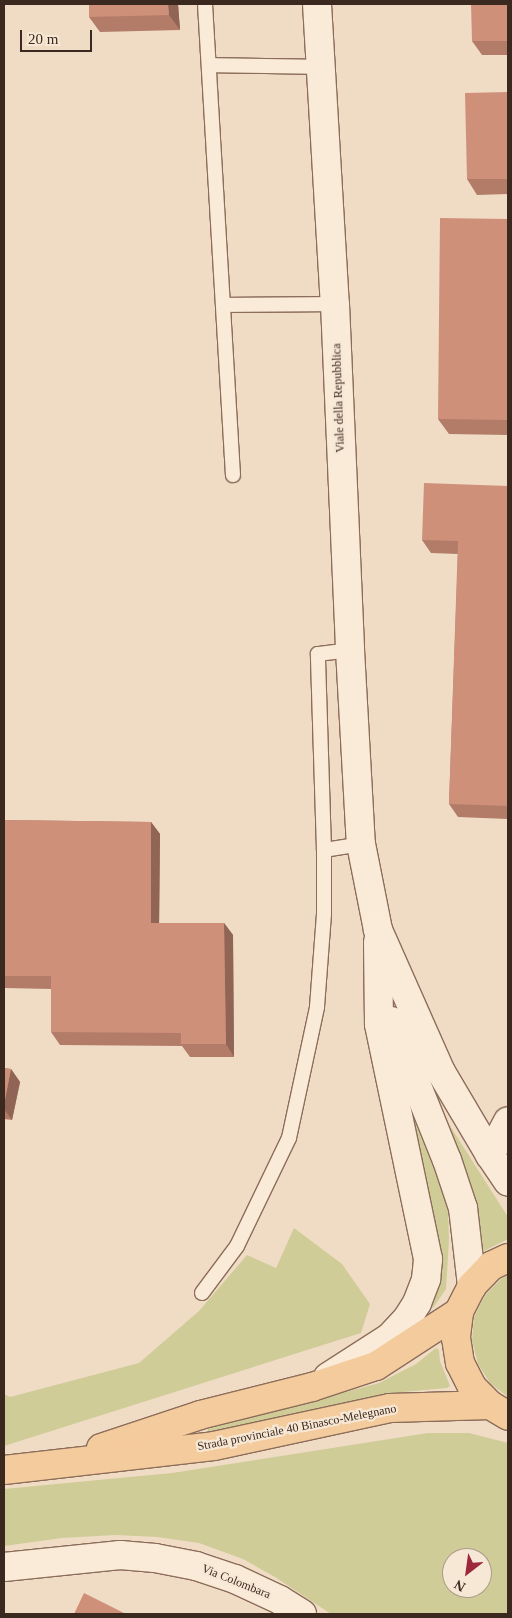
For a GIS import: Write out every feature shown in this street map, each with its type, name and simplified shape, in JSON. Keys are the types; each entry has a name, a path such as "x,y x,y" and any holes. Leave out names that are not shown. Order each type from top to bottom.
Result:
{"main road":[{"name":"Strada provinciale 40 Binasco-Melegnano","path":"499,1410 472,1387 460,1363 456,1338 459,1312 472,1286 491,1266 508,1258"},
{"name":"Strada provinciale 40 Binasco-Melegnano","path":"45,1466 200,1415 312,1387 376,1366 459,1312"},
{"name":"Strada provinciale 40 Binasco-Melegnano","path":"4,1470 214,1446 390,1408 499,1410"}],"street":[{"name":"Viale della Repubblica","path":"317,4 335,304 350,650 361,844 378,930"},
{"path":"312,1387 390,1337 407,1319 426,1279 428,1259 379,1024 378,930"},
{"path":"378,930 441,1072 508,1182"},
{"path":"379,994 436,1133 463,1208 472,1286"},
{"path":"490,1155 508,1121"},
{"name":"Via Colombara","path":"4,1566 120,1555 155,1558 196,1566 235,1579 280,1600 302,1614"}],"lane":[{"path":"206,4 233,475"},
{"path":"209,65 321,67"},
{"path":"224,305 335,304"},
{"path":"202,1293 237,1246 288,1138 316,1007 324,914 318,654 350,650"},
{"path":"324,850 361,844"}],"shaded area":[{"path":"438,1107 508,1217 508,1239 482,1252 480,1252"},
{"path":"414,1120 441,1186 448,1210 449,1240 446,1289 433,1308 430,1306 438,1284 411,1121"},
{"path":"294,1228 342,1264 370,1304 361,1333 4,1446 4,1394 10,1397 139,1363 199,1311 247,1255 276,1268"},
{"path":"508,1275 508,1397 490,1383 478,1364 472,1341 474,1317 485,1295 502,1278"},
{"path":"436,1348 439,1350 440,1361 450,1386 447,1388 403,1392 210,1435 207,1433 208,1429 379,1383 416,1364"},
{"path":"428,1433 469,1433 508,1443 508,1614 331,1614 275,1577 243,1559 199,1543 157,1537 115,1535 62,1538 4,1546 4,1489 172,1473"}],"building":[{"path":"89,4 168,4 169,15 89,17"},
{"path":"471,4 508,4 508,41 472,41"},
{"path":"508,92 508,179 467,179 465,93"},
{"path":"440,218 508,219 508,420 438,419"},
{"path":"424,483 508,486 508,806 449,804 458,541 422,540"},
{"path":"4,820 151,822 151,923 224,923 226,1044 181,1044 181,1033 51,1032 51,976 4,976"},
{"path":"4,1068 11,1069 4,1105"},
{"path":"84,1593 126,1614 74,1614"}]}
